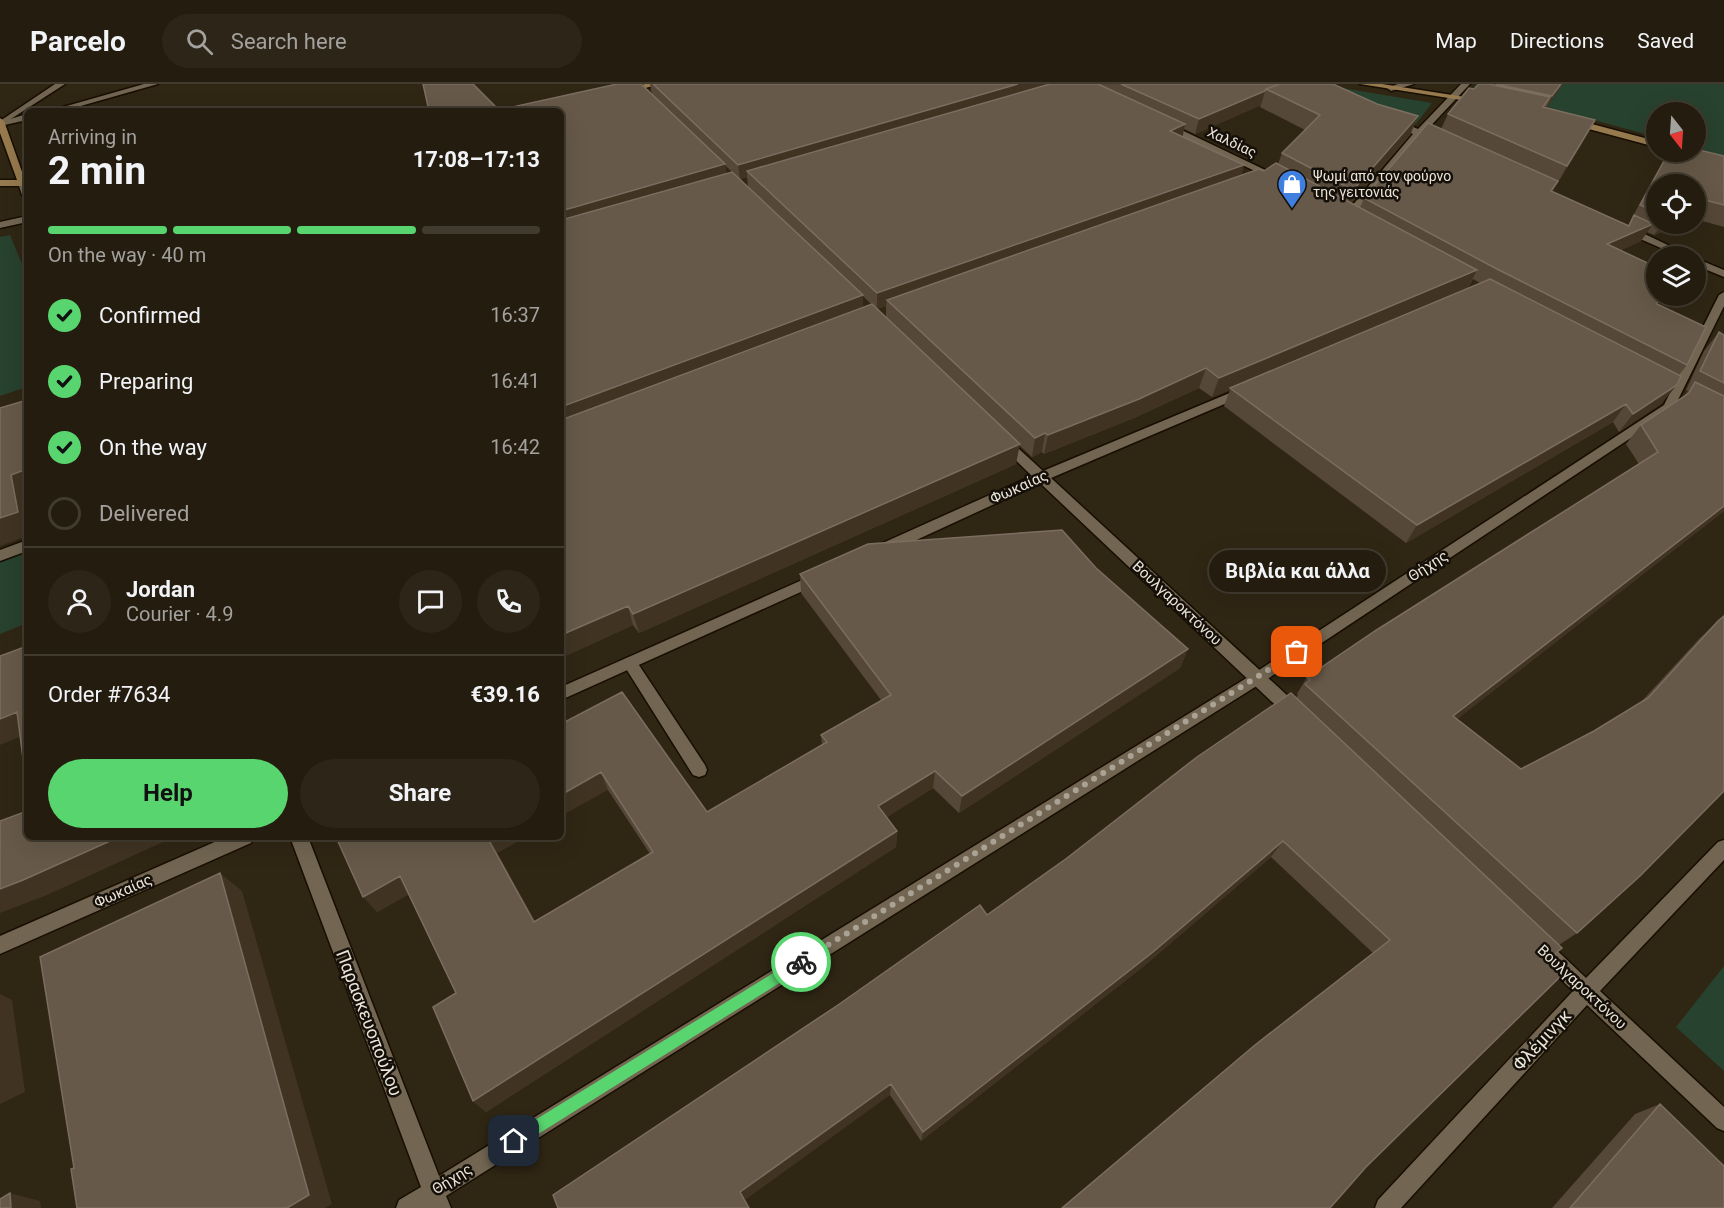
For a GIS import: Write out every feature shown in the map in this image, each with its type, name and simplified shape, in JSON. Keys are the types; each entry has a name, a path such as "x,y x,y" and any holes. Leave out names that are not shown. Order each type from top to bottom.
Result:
{"main road":[{"path":"615,93 635,86 656,84"},
{"path":"1364,84 1493,102"},
{"path":"1564,119 1646,141"},
{"path":"0,123 24,181"},
{"path":"0,183 24,183"}],"street":[{"path":"0,123 61,84"},
{"path":"64,108 154,84"},
{"path":"1391,88 1410,84"},
{"path":"1358,222 1343,214 1466,84"},
{"path":"635,86 654,104"},
{"path":"0,123 24,118"},
{"path":"1387,118 1451,148"},
{"name":"Χαλδίας","path":"1153,120 1283,181"},
{"path":"1250,183 1271,175"},
{"path":"0,225 24,220"},
{"path":"1611,222 1664,246"},
{"path":"1706,266 1724,274"},
{"name":"Θήχης","path":"407,1208 437,1199 1258,678 1669,407 1724,295"},
{"name":"Φωκαίας","path":"868,555 1041,477 1261,384"},
{"name":"Βουλγαροκτόνου","path":"991,429 1310,728"},
{"path":"0,556 24,546"},
{"path":"564,693 836,570"},
{"path":"630,663 699,770"},
{"name":"Φωκαίας","path":"0,945 239,840"},
{"name":"Παρασκευοπούλου","path":"300,840 437,1199"},
{"name":"Φλέμινγκ","path":"1386,1208 1587,991 1724,848"},
{"name":"Βουλγαροκτόνου","path":"1526,934 1724,1120"}],"green space":[{"path":"1476,84 1724,84 1724,156 1706,151 1706,102 1646,102 1646,134 1474,87"},
{"path":"1330,86 1432,103 1416,124"},
{"path":"10,235 24,269 24,388 0,396 0,237"},
{"path":"24,546 24,624 0,634 0,556"},
{"path":"1724,966 1724,1071 1676,1027"}],"building":[{"path":"423,84 473,84 497,108 428,108"},
{"path":"617,84 641,84 725,164 564,210 564,108 508,108"},
{"path":"653,84 1018,84 738,165"},
{"path":"1050,84 1098,84 1185,124 1170,131 1244,165 877,293 747,171"},
{"path":"1121,84 1280,84 1199,119"},
{"path":"1280,84 1333,84 1377,104 1418,116 1353,190 1282,153 1320,115 1266,89"},
{"path":"1479,84 1489,84 1550,97 1543,107 1595,120 1567,166 1448,114 1469,88 1474,89"},
{"path":"1496,84 1561,84 1552,96"},
{"path":"1428,123 1558,181 1551,191 1629,226 1634,215 1646,221 1646,227 1607,244 1646,262 1646,306 1661,306 1706,327 1687,365 1495,268 1364,198"},
{"path":"1706,152 1724,156 1724,205 1706,200 1706,174 1657,174 1664,162 1706,162"},
{"path":"1276,163 1477,270 1219,378 1206,368 1139,399 1035,438 887,300 1259,169 1264,171"},
{"path":"732,172 863,295 564,406 564,219"},
{"path":"1646,194 1646,208 1640,205"},
{"path":"1490,279 1681,376 1677,385 1633,414 1626,404 1417,525 1230,388"},
{"path":"872,304 1020,444 633,614 628,606 564,634 564,419"},
{"path":"1719,332 1724,335 1724,383 1700,371"},
{"path":"1695,382 1724,396 1724,506 1453,716 1521,769 1594,731 1648,698 1724,616 1724,791 1640,876 1577,933 1305,684 1310,680 1307,677 1375,631 1658,452 1641,425 1689,393"},
{"path":"24,401 24,470 11,475 18,512 0,518 0,408"},
{"path":"1062,530 1096,568 1188,649 962,796 935,771 878,806 897,831 473,1101 433,1007 456,993 400,876 363,897 337,840 489,840 534,922 653,852 601,772 564,793 564,722 622,692 707,812 827,742 821,735 891,695 800,574 868,544"},
{"path":"24,647 24,767 17,712 0,719 0,656"},
{"path":"1291,693 1562,948 1550,958 1566,971 1366,1167 1330,1208 1062,1208 1255,1045 1390,940 1283,841 1153,952 923,1132 891,1084 740,1192 749,1208 558,1208 553,1195 838,1005 980,905 987,915 1067,858 1197,757"},
{"path":"24,812 24,840 112,840 0,889 0,821"},
{"path":"220,873 309,1195 287,1208 77,1208 71,1169 74,1168 40,957"},
{"path":"1660,1104 1724,1166 1724,1208 1570,1208"},
{"path":"10,1193 11,1208 0,1208 0,1199"}],"way so far":[{"path":"801,962 1297,652"}],"place":[{"name":"Ψωμί από τον φούρνο της γειτονιάς","path":"1292,210"},
{"name":"Βιβλία και άλλα","path":"1297,652"}],"route":[{"path":"514,1141 801,962"}]}
